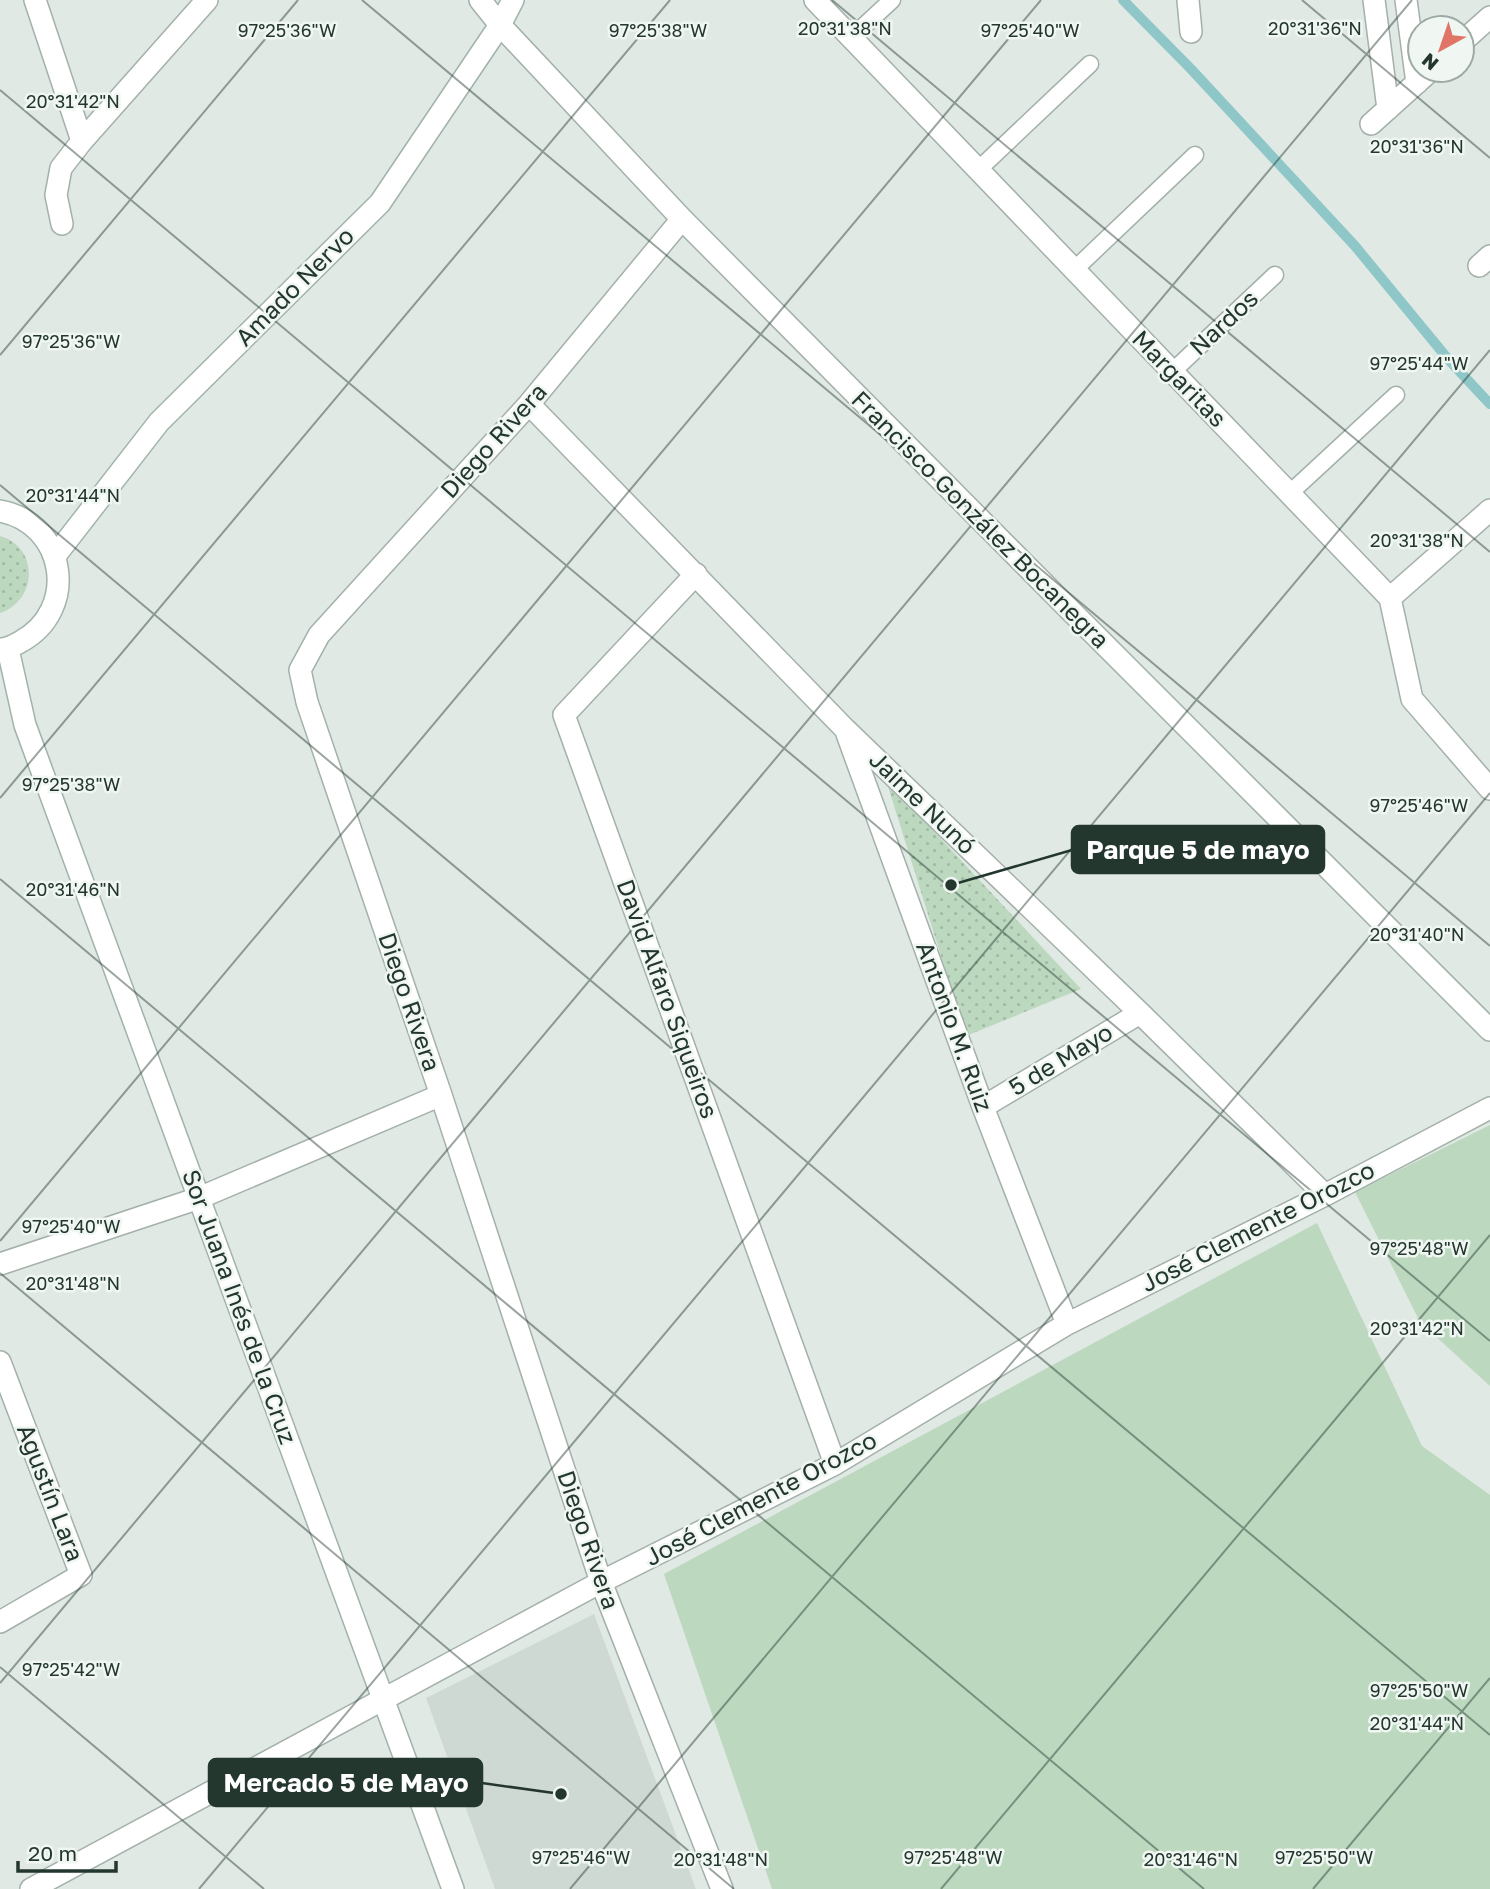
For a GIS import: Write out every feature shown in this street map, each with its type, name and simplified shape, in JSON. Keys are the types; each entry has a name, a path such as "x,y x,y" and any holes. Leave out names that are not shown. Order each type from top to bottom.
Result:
{"street":[{"path":"35,0 82,141"},
{"path":"62,224 56,195 61,168 207,0"},
{"name":"Francisco González Bocanegra","path":"480,0 500,25 682,219 1490,1030"},
{"name":"Amado Nervo","path":"55,556 159,422 380,203 500,25 513,0"},
{"name":"Margaritas","path":"815,0 1390,598"},
{"path":"1188,0 1191,32"},
{"path":"1374,0 1388,109"},
{"path":"1476,30 1490,17"},
{"path":"1371,124 1416,84"},
{"name":"Diego Rivera","path":"682,219 528,404 319,635 300,670 307,702 441,1095 601,1582 722,1889"},
{"name":"Jaime Nunó","path":"528,404 845,729 1325,1195"},
{"path":"1490,510 1390,598 1412,699 1490,789"},
{"path":"0,511 15,514 40,531 55,556 59,585 51,612 33,635 4,649"},
{"name":"David Alfaro Siqueiros","path":"696,574 564,715 835,1464"},
{"name":"Sor Juana Inés de la Cruz","path":"4,649 25,725 453,1889"},
{"name":"Antonio M. Ruiz","path":"845,729 983,1107 1067,1324"},
{"name":"5 de Mayo","path":"983,1107 1140,1013"},
{"path":"0,1264 199,1198 441,1095"},
{"name":"José Clemente Orozco","path":"31,1889 601,1582 835,1464 1067,1324 1325,1195 1490,1108"},
{"name":"Agustín Lara","path":"0,1362 81,1576 0,1622"}],"lane":[{"path":"851,38 892,0"},
{"path":"978,170 1090,64"},
{"path":"1074,270 1195,155"},
{"name":"Nardos","path":"1172,372 1275,275"},
{"path":"1289,494 1396,395"}],"shaded area":[{"path":"594,1614 696,1889 495,1889 426,1698"}],"green space":[{"path":"0,536 13,542 22,551 29,574 22,597 0,613"},
{"path":"886,780 1081,989 966,1036"},
{"path":"1490,1125 1490,1386 1420,1322 1355,1192"},
{"path":"1317,1223 1422,1446 1490,1495 1490,1889 772,1889 664,1574"}],"waterway":[{"path":"1123,0 1191,69 1355,246 1448,359 1490,404"}],"place":[{"name":"Parque 5 de mayo","path":"951,885"},
{"name":"Mercado 5 de Mayo","path":"561,1794"}]}
